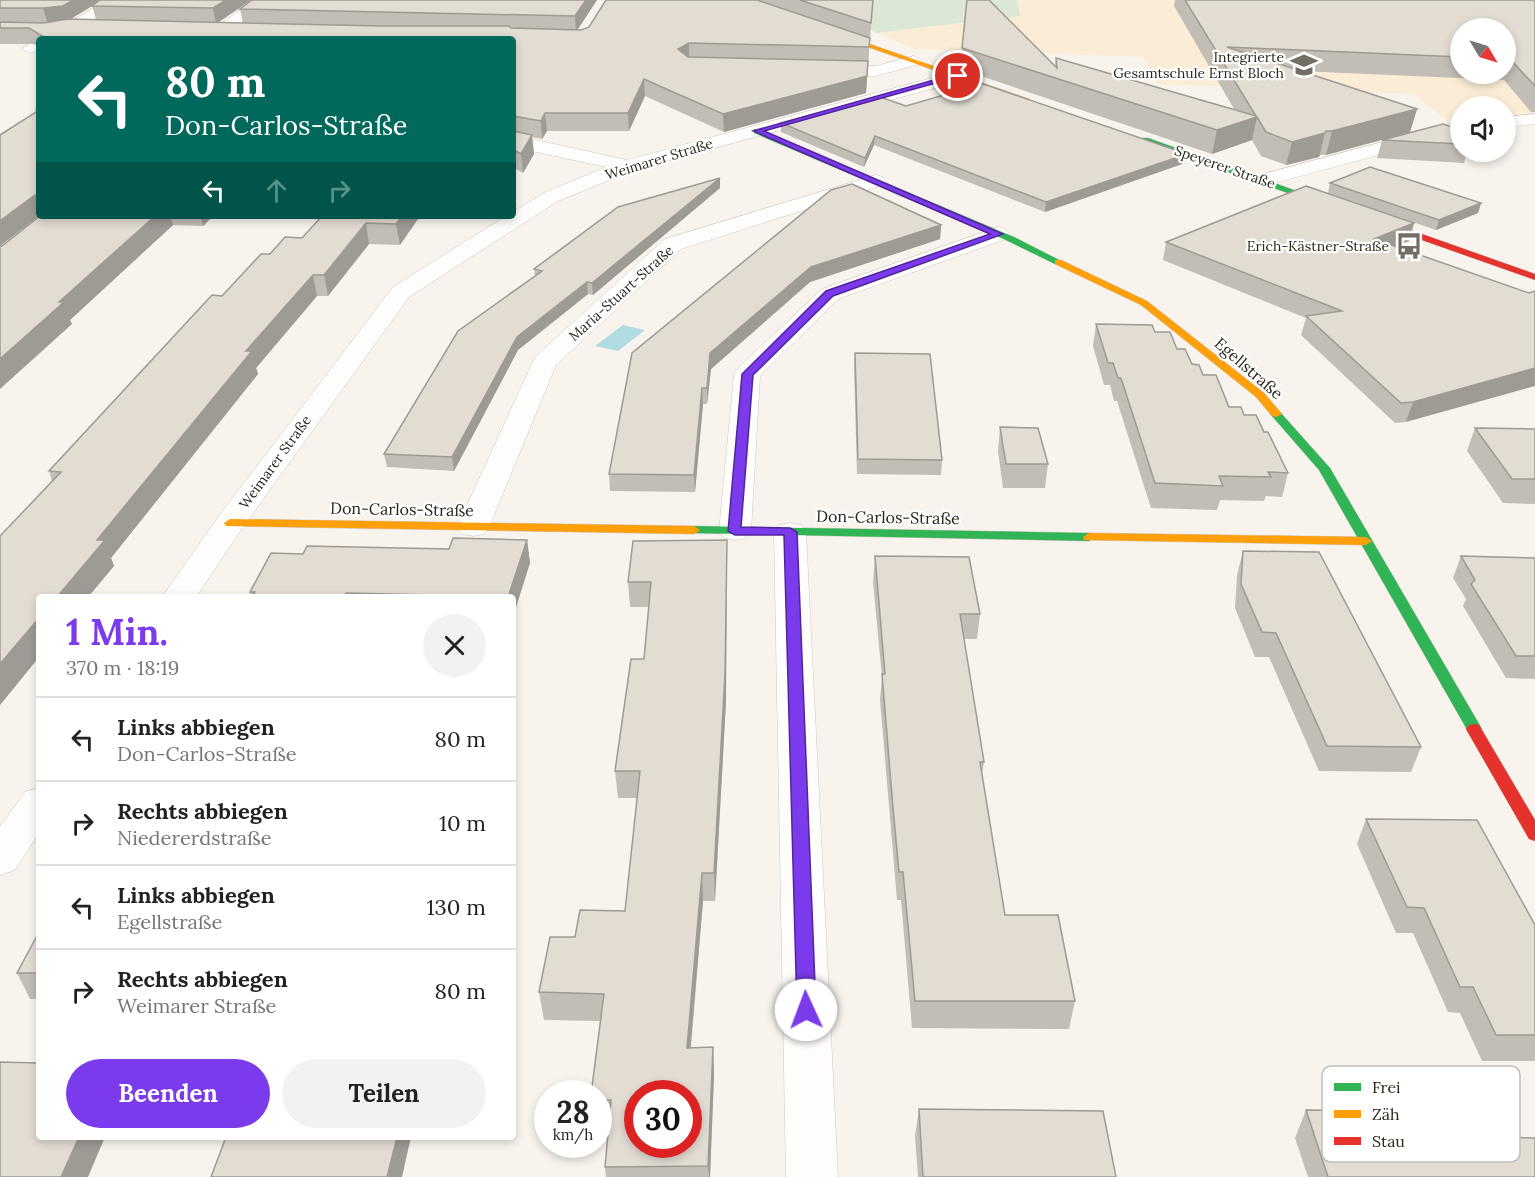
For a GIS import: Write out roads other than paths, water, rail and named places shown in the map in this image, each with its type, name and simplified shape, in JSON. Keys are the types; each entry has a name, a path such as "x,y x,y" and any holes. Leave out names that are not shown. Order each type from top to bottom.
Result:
{"street":[{"path":"51,35 116,0"},
{"path":"245,31 216,30 265,0"},
{"path":"808,25 1042,105"},
{"path":"24,30 51,35 118,28"},
{"path":"806,69 876,71 914,61"},
{"name":"Weimarer Straße","path":"181,594 230,523 400,292 551,197 627,166 958,76"},
{"path":"1516,121 1535,119"},
{"path":"1263,180 1450,130"},
{"name":"Egellstraße","path":"757,131 998,234 1144,303 1260,395 1324,468 1535,835"},
{"name":"Speyerer Straße","path":"1129,134 1535,277"},
{"path":"516,142 627,166"},
{"name":"Maria-Stuart-Straße","path":"473,527 544,362 673,244 876,182"},
{"path":"735,531 747,374 830,294 998,234"},
{"name":"Don-Carlos-Straße","path":"230,523 1366,541"},
{"path":"790,532 812,1177"},
{"path":"0,860 36,806"}],"water":[{"path":"623,325 645,330 618,351 595,346"}],"place":[{"name":"Integrierte Gesamtschule Ernst Bloch","path":"1304,65"},
{"name":"Erich-Kästner-Straße","path":"1409,246"}]}
